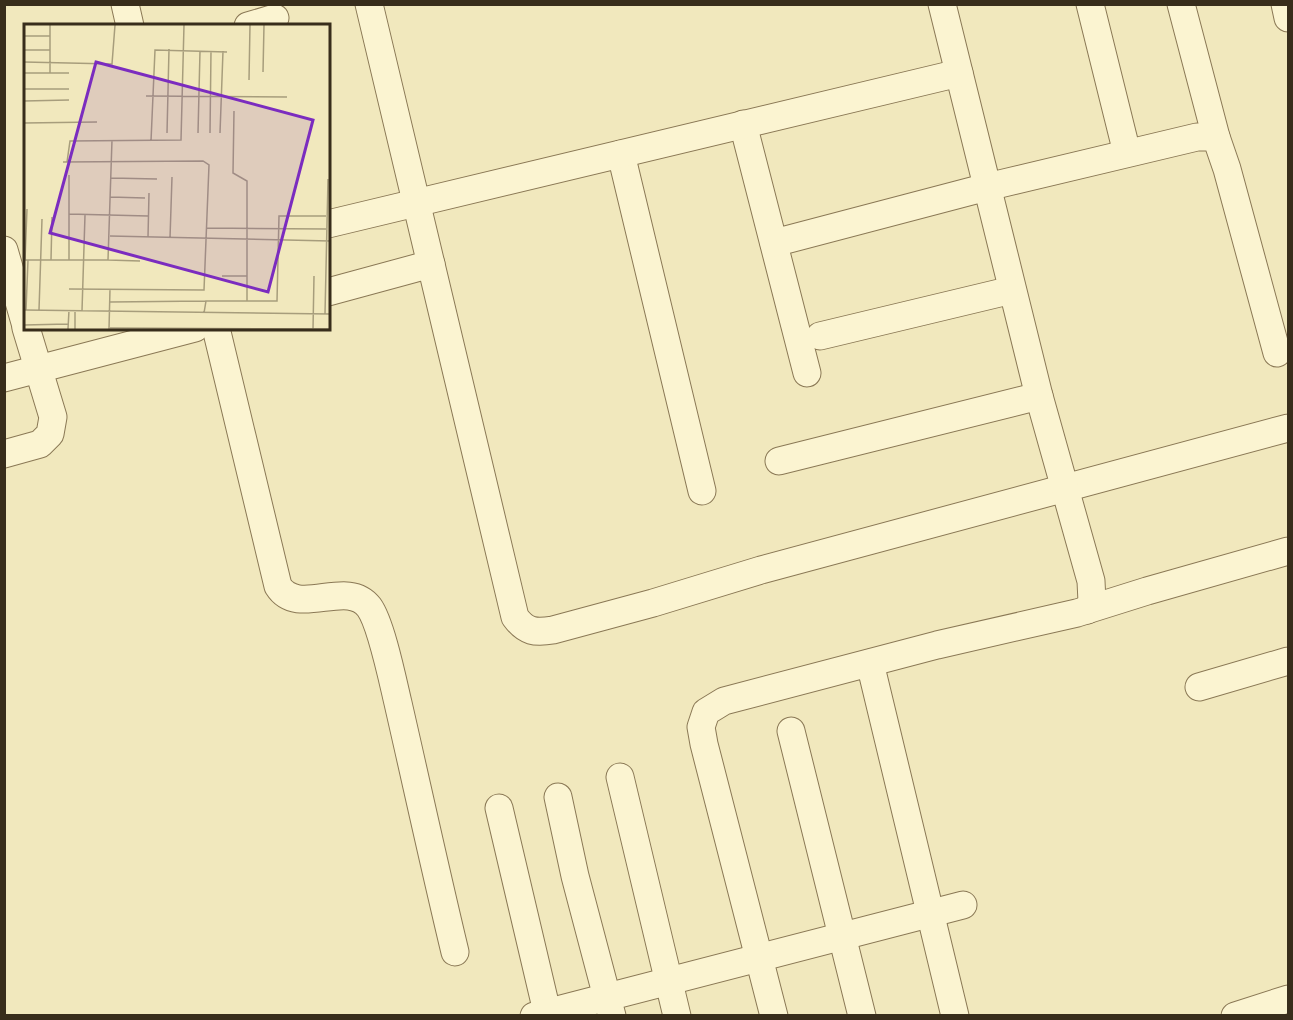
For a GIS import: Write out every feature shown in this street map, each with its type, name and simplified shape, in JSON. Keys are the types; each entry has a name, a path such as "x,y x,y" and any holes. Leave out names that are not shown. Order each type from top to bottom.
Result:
{"street":[{"path":"125,4 130,24"},
{"path":"369,4 515,617 523,628 536,632 553,630 761,570 1132,472 1288,428"},
{"path":"942,4 1039,396 1093,592 1088,610"},
{"path":"1090,4 1127,153"},
{"path":"1181,4 1216,136 1245,232 1276,353"},
{"path":"1285,4 1288,18"},
{"path":"255,24 275,18"},
{"path":"330,224 959,73"},
{"path":"743,124 807,373"},
{"path":"774,243 1127,153 1197,137 1216,136"},
{"path":"621,154 702,491"},
{"path":"4,250 20,312"},
{"path":"330,291 430,264"},
{"path":"820,336 1012,290"},
{"path":"4,454 40,444 50,434 53,417 25,330"},
{"path":"4,378 187,330"},
{"path":"216,330 278,586 283,593 299,599 348,596 363,601 370,608 375,619 391,674 455,952"},
{"path":"779,461 1039,396"},
{"path":"774,1016 704,744 701,728 706,712 724,701 1088,610 1288,551"},
{"path":"1199,687 1288,661"},
{"path":"870,663 955,1016"},
{"path":"791,731 862,1016"},
{"path":"621,777 677,1016"},
{"path":"558,797 575,876 610,1006"},
{"path":"499,808 543,1014 610,1006 669,981 963,905"},
{"path":"1235,1016 1288,999"}]}
